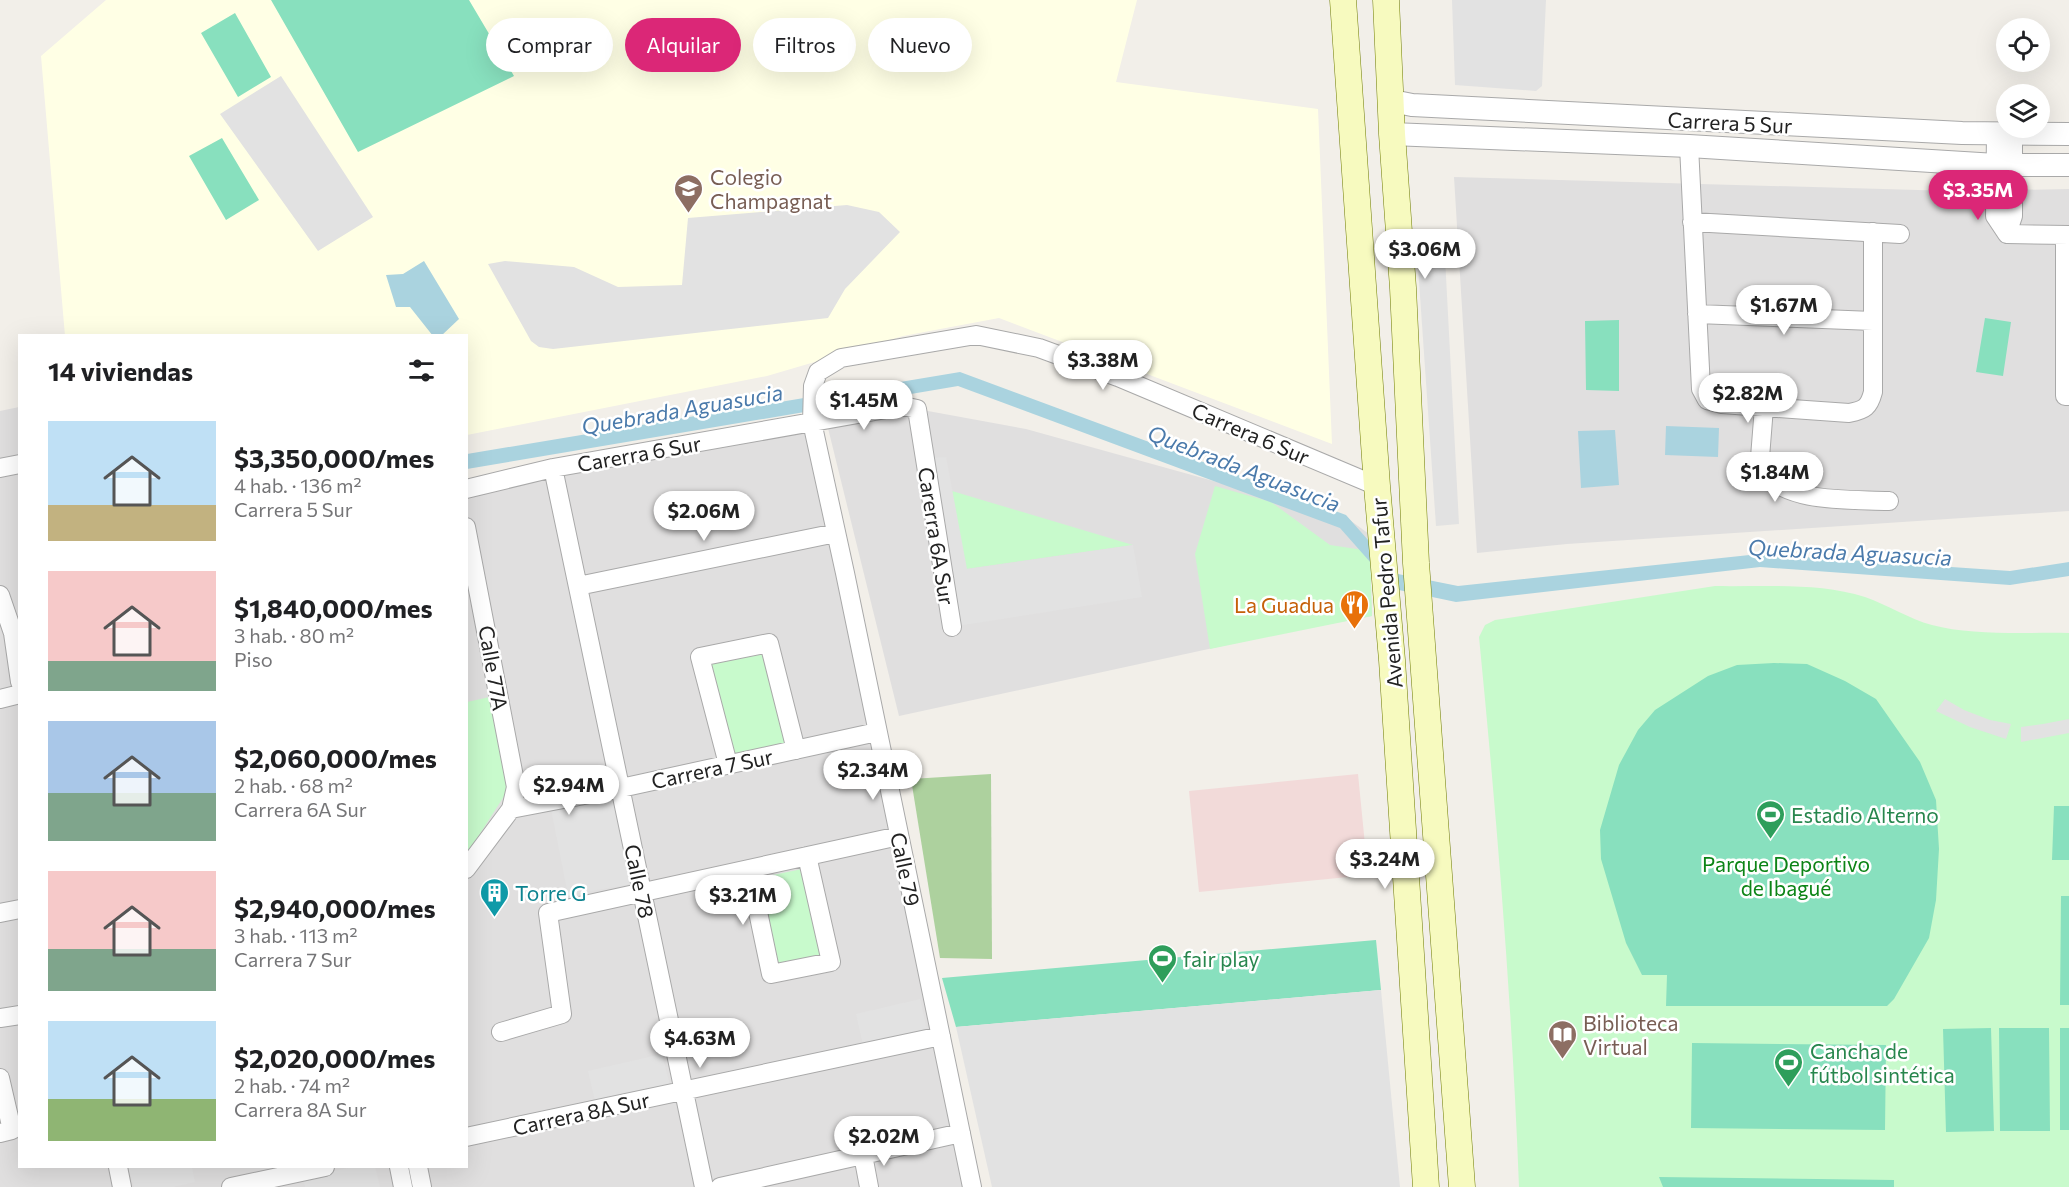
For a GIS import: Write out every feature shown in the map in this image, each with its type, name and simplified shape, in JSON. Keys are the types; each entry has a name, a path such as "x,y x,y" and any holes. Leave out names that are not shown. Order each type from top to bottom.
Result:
{"main road":[{"name":"Avenida Pedro Tafur","path":"1343,0 1426,1187"},
{"name":"Avenida Pedro Tafur","path":"1386,0 1416,563 1462,1187"}],"street":[{"name":"Carrera 5 Sur","path":"1392,101 1412,105 1996,134"},
{"name":"Carrera 5 Sur","path":"1392,134 1689,146 2005,165 2069,165"},
{"name":"Carrera 5 Sur","path":"2050,134 2069,134"},
{"path":"2005,138 2005,165 1995,216 2007,234 2067,235 2065,396 2069,396"},
{"path":"1689,146 1701,389 1707,400 1722,404 1850,413 1863,410 1870,404 1873,392 1873,232"},
{"path":"1692,222 1900,234"},
{"path":"1697,314 1873,321"},
{"name":"Carrera 6 Sur","path":"811,416 813,386 818,372 841,358 976,335 1039,348 1108,374 1377,486"},
{"name":"Carerra 6A Sur","path":"811,416 903,406 916,409 952,627"},
{"path":"1764,407 1759,470 1768,481 1814,497 1889,501"},
{"name":"Carerra 6 Sur","path":"468,489 553,468 811,416"},
{"name":"Calle 79","path":"811,416 972,1187"},
{"path":"0,468 18,464"},
{"name":"Calle 78","path":"553,468 704,1187"},
{"path":"578,585 836,533"},
{"name":"Calle 77A","path":"468,537 516,787 511,809"},
{"path":"0,595 13,633 18,661"},
{"path":"728,764 700,657 769,643 796,750"},
{"path":"0,699 18,694"},
{"name":"Carrera 7 Sur","path":"511,809 621,788 878,732"},
{"path":"468,865 511,809"},
{"path":"501,1032 562,1014 548,913 899,836"},
{"path":"748,869 771,974 831,962 807,856"},
{"path":"0,913 18,909"},
{"path":"0,1018 18,1015"},
{"name":"Carrera 8A Sur","path":"468,1137 941,1036"},
{"path":"0,1078 6,1131"},
{"path":"720,1187 800,1178 863,1155 961,1133"},
{"path":"863,1155 869,1187"},
{"path":"118,1168 122,1187"},
{"path":"231,1187 320,1168"},
{"path":"399,1168 404,1187"},
{"path":"418,1168 422,1187"}],"shaded area":[{"name":"Colegio Champagnat","path":"106,0 1137,0 1116,82 1318,109 1332,444 999,318 903,336 767,376 468,435 468,334 65,334 41,56"},
{"path":"1452,0 1546,0 1542,86 1536,91 1455,85"},
{"path":"281,76 373,217 318,251 220,114"},
{"path":"1454,177 1953,191 2069,189 2069,511 1567,544 1477,553"},
{"path":"847,205 879,212 900,232 845,289 828,318 553,349 539,347 531,341 488,264 505,261 574,267 618,287 682,285 688,218"},
{"path":"1416,238 1444,238 1459,524 1436,526"},
{"path":"18,407 18,1168 468,1168 468,497 812,422 972,1187 0,1187 0,411"},
{"path":"917,409 1026,429 1347,518 1369,534 1372,616 1292,631 899,716 826,420"},
{"path":"946,457 967,569 1133,545 1142,597 957,626 930,458"},
{"path":"1945,699 1964,710 1990,720 2011,724 2006,739 1970,727 1936,711"},
{"path":"2069,719 2069,733 2021,742 2021,727"},
{"path":"1358,774 1368,875 1199,892 1189,791"},
{"path":"618,795 637,883 568,895 551,809"},
{"path":"1381,990 1400,1187 992,1187 956,1027"},
{"path":"920,999 927,1030 863,1045 856,1014"},
{"path":"662,1054 672,1093 597,1109 588,1071"},
{"path":"128,1168 192,1168 195,1182 173,1187 134,1187"},
{"path":"348,1168 375,1168 380,1187 305,1187 303,1178"}],"green space":[{"path":"271,0 469,0 486,29 486,72 512,72 514,76 358,152"},
{"path":"235,13 271,77 238,97 201,33"},
{"path":"222,138 259,200 226,220 189,156"},
{"path":"1985,318 2011,322 2003,376 1976,372"},
{"path":"1619,320 1619,391 1586,390 1585,321"},
{"path":"1215,486 1271,502 1330,545 1370,551 1372,616 1210,649 1195,554"},
{"path":"952,491 1133,545 966,569"},
{"name":"Parque Deportivo de Ibagué","path":"1715,586 1790,586 1828,589 1865,597 1932,625 1964,631 2069,633 2069,1187 1519,1187 1503,912 1479,637 1485,625 1495,620"},
{"path":"767,644 791,743 735,757 705,658"},
{"name":"Estadio Alterno","path":"1807,664 1845,681 1876,699 1920,762 1936,800 1939,849 1936,900 1929,938 1894,999 1887,1006 1666,1006 1667,975 1642,975 1626,943 1601,859 1600,830 1619,765 1638,730 1655,710 1708,676 1737,665"},
{"path":"494,696 508,790 468,852 468,702"},
{"path":"991,774 992,959 940,958 911,779"},
{"path":"2054,806 2069,806 2069,860 2052,860"},
{"path":"807,868 828,959 774,969 753,879"},
{"path":"2061,896 2069,896 2069,1005 2060,1005"},
{"name":"fair play","path":"1376,940 1381,990 956,1027 942,978"},
{"path":"1991,1028 1994,1131 1946,1132 1943,1029"},
{"path":"1999,1028 2049,1028 2050,1131 2000,1131"},
{"path":"2060,1028 2069,1028 2069,1130 2060,1130"},
{"name":"Cancha de fútbol sintética","path":"1692,1043 1886,1045 1885,1130 1691,1128"},
{"path":"1659,1177 1894,1180 1894,1187 1663,1187"}],"water":[{"path":"424,261 459,319 443,334 431,334 410,307 396,307 386,275 403,274"},
{"name":"Quebrada Aguasucia","path":"960,372 1346,515 1398,574 1458,586 1759,554 2010,571 2069,562 2069,576 2010,585 1760,567 1456,602 1394,589 1340,528 958,386 468,469 468,454"},
{"path":"1666,426 1719,428 1718,457 1665,455"},
{"path":"1615,430 1619,485 1581,488 1578,431"}],"place":[{"name":"Colegio Champagnat","path":"689,214"},
{"name":"La Guadua","path":"1355,630"},
{"name":"Estadio Alterno","path":"1770,840"},
{"name":"Torre G","path":"494,918"},
{"name":"fair play","path":"1162,984"},
{"name":"Biblioteca Virtual","path":"1562,1060"},
{"name":"Cancha de fútbol sintética","path":"1789,1088"}]}
